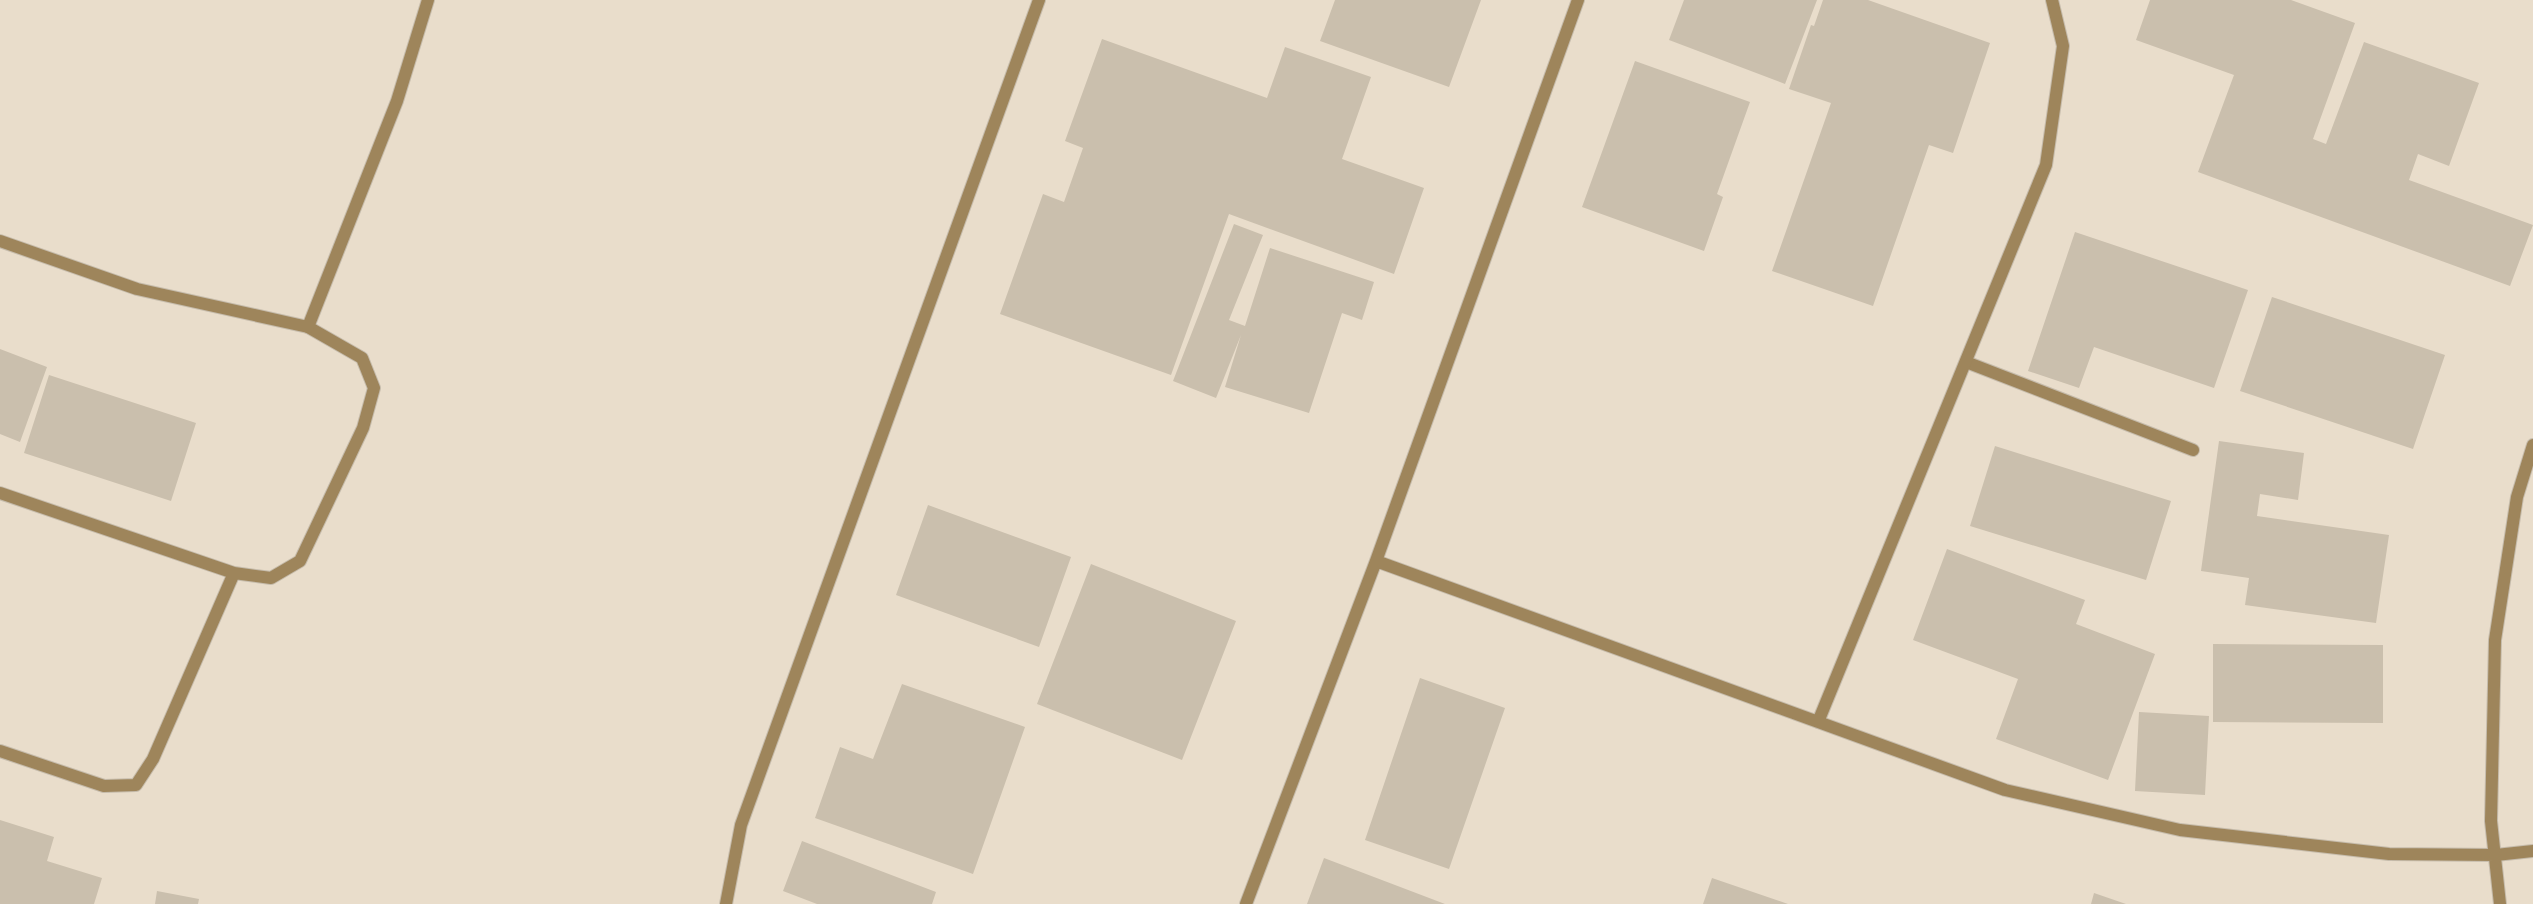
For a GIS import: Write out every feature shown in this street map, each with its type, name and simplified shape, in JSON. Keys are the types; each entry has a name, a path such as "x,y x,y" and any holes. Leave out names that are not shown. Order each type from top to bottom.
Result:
{"street":[{"path":"308,327 397,101 428,0"},
{"path":"726,904 741,825 1039,0"},
{"path":"1246,904 1376,561 1578,0"},
{"path":"1818,722 2046,165 2063,46 2052,0"},
{"path":"0,241 137,290 308,327 362,358 374,388 363,428 300,561 271,578 234,573 0,493"},
{"path":"1966,362 2193,450"},
{"path":"2500,904 2491,821 2495,640 2517,497 2533,445"},
{"path":"1376,561 2006,790 2180,830 2389,854 2496,855 2533,851"},
{"path":"0,751 104,786 136,785 153,759 234,573"}],"building":[{"path":"1335,0 1481,0 1449,87 1320,41"},
{"path":"1684,0 1817,0 1785,84 1669,40"},
{"path":"1823,0 1868,0 1990,43 1953,153 1929,145 1873,306 1772,271 1831,103 1789,89 1811,25 1814,26"},
{"path":"2150,0 2291,0 2355,23 2313,139 2326,144 2364,42 2479,83 2449,166 2418,154 2409,180 2533,225 2510,286 2198,172 2234,75 2136,40"},
{"path":"1102,39 1267,98 1285,47 1371,77 1342,159 1424,188 1394,274 1229,214 1171,375 1000,314 1043,194 1064,202 1083,148 1065,141"},
{"path":"1635,61 1750,102 1717,194 1723,197 1704,251 1582,207"},
{"path":"1234,224 1263,235 1229,320 1245,326 1270,248 1374,282 1362,320 1342,313 1309,413 1225,387 1241,335 1216,398 1173,381"},
{"path":"2075,232 2248,290 2214,388 2094,347 2079,388 2028,371"},
{"path":"2272,297 2445,355 2413,449 2240,391"},
{"path":"0,349 47,367 20,442 0,434"},
{"path":"49,375 196,423 171,501 24,453"},
{"path":"2219,441 2304,453 2298,500 2260,494 2257,516 2389,535 2376,623 2245,605 2249,578 2201,571"},
{"path":"1995,446 2171,501 2146,580 1970,526"},
{"path":"928,505 1071,557 1039,647 896,595"},
{"path":"1947,549 2085,600 2076,624 2155,654 2108,780 1996,739 2018,679 1913,640"},
{"path":"1091,564 1236,621 1182,760 1037,704"},
{"path":"2213,644 2383,645 2383,723 2213,722"},
{"path":"1420,678 1505,708 1449,869 1365,840"},
{"path":"902,684 1025,727 973,874 815,818 840,747 873,759"},
{"path":"2139,712 2209,716 2205,795 2135,791"},
{"path":"0,820 54,837 47,861 102,878 94,904 0,904"},
{"path":"802,841 936,892 932,904 817,904 783,891"},
{"path":"1324,858 1445,904 1307,904"},
{"path":"1712,878 1788,904 1703,904"},
{"path":"157,891 199,899 198,904 155,904"},
{"path":"2094,893 2126,904 2091,904"}]}
